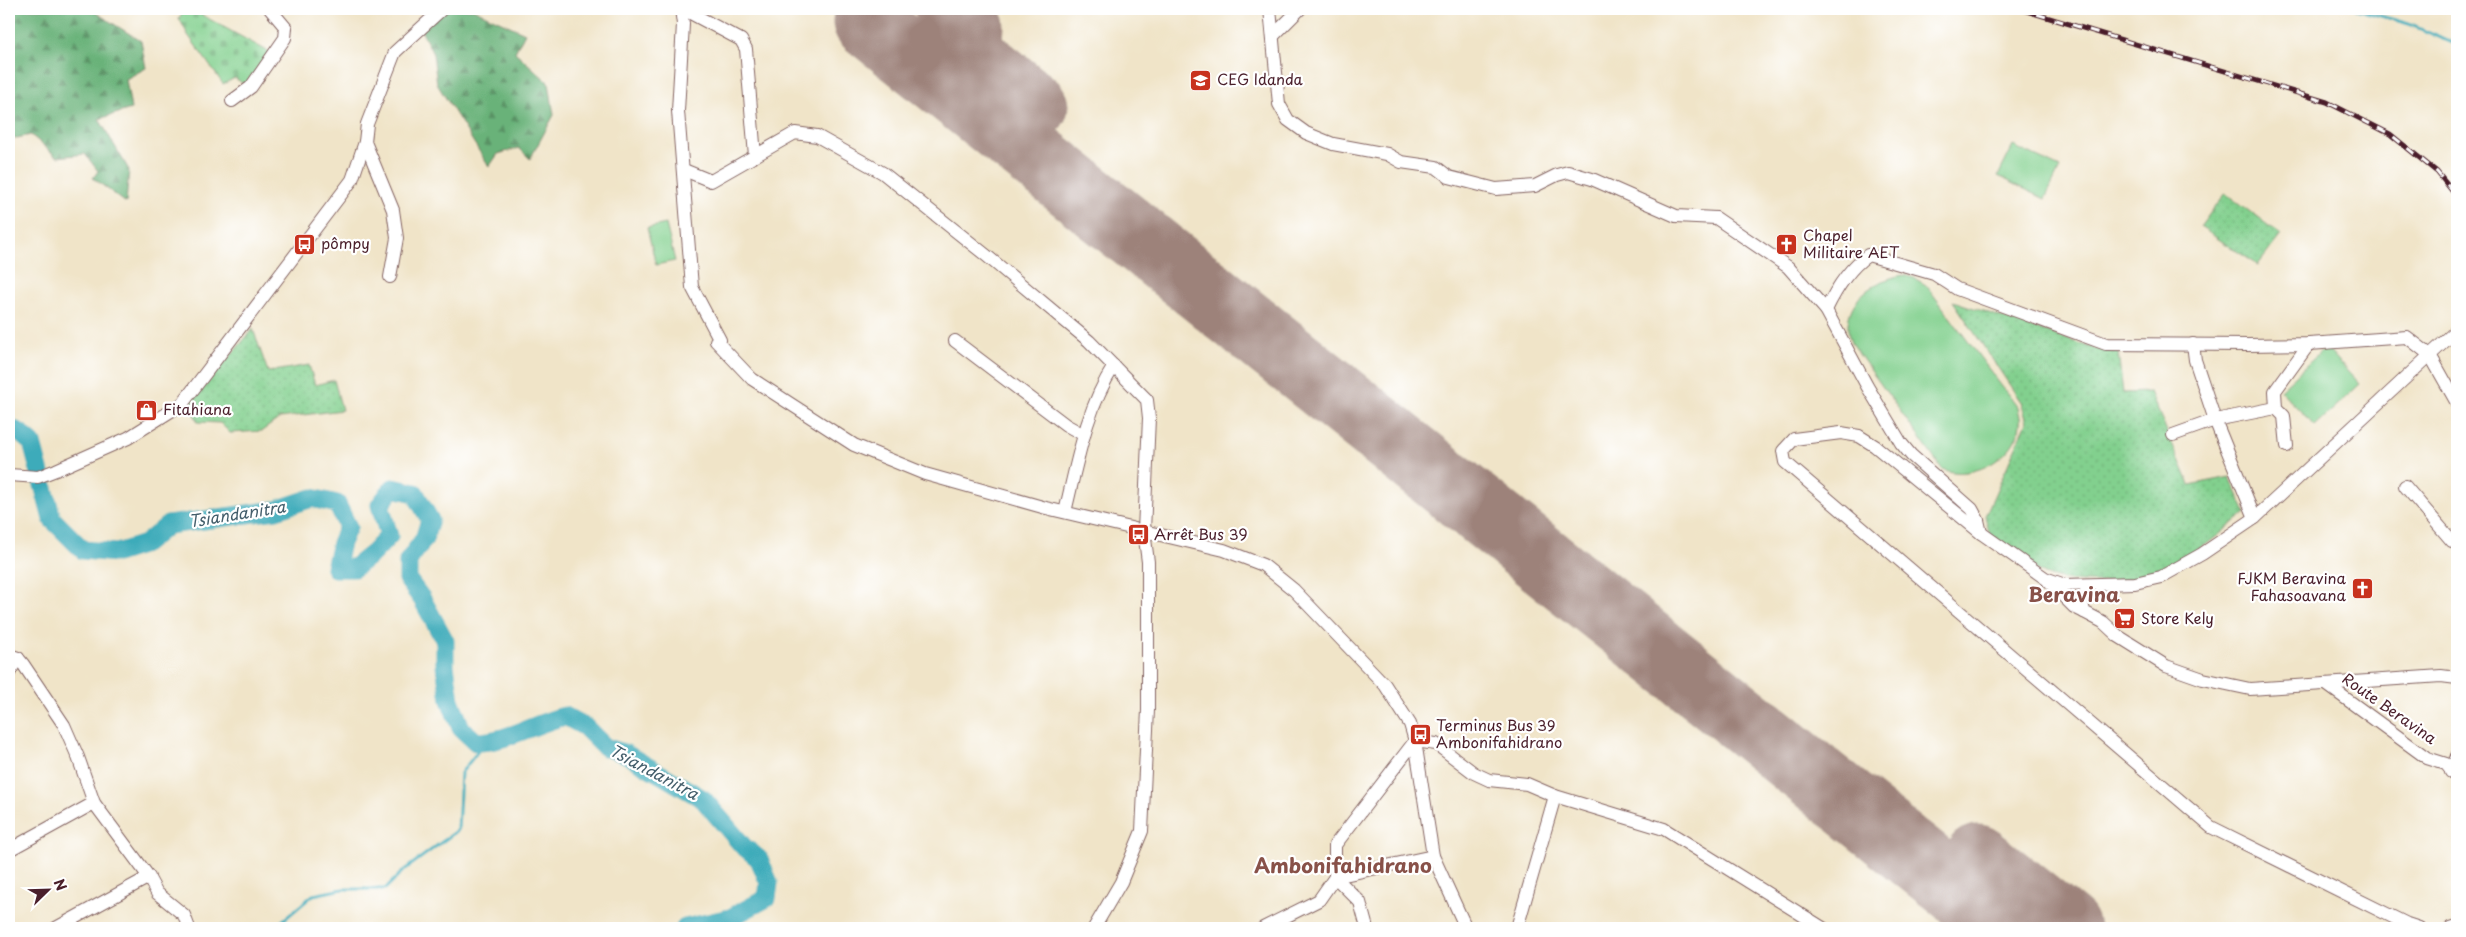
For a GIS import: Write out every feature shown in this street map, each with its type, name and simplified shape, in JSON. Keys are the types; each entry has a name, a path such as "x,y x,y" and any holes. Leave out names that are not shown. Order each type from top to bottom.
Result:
{"street":[{"path":"232,101 251,87 285,38 286,28 270,9"},
{"path":"9,475 38,477 56,470 128,438 182,404 352,180 365,142 367,124 395,52 442,9"},
{"path":"682,9 741,40 746,49 756,156"},
{"path":"682,9 683,24 678,111 692,287 720,340 716,341 752,379 854,445 925,474 1065,512 1224,550 1263,565 1294,590 1385,685 1410,724 1415,741 1433,856 1466,928"},
{"path":"1270,9 1279,104 1288,120 1306,133 1333,144 1387,154 1401,162 1436,167 1449,177 1496,189 1535,186 1556,175 1568,172 1592,179 1676,216 1716,218 1788,267 1826,310 1867,386 1901,443 1911,455 1972,509 1978,520 1981,533"},
{"path":"1274,36 1300,9"},
{"path":"684,170 711,181 796,133 817,136 883,173 987,256 1089,341 1147,400 1149,418 1144,531 1148,562 1148,710 1142,830 1121,882 1094,928"},
{"path":"365,142 393,210 397,238 390,277"},
{"path":"1826,310 1833,295 1856,263 1868,255 1934,274 1957,289 2106,344 2309,344 2408,337 2430,355 2457,403"},
{"path":"2045,578 2065,585 2089,586 2135,583 2161,577 2202,554 2255,518 2457,330"},
{"path":"956,342 1066,425 1084,435"},
{"path":"2193,344 2194,360 2255,518"},
{"path":"2287,446 2284,416 2276,408 2275,391 2309,344"},
{"path":"1065,512 1084,435 1103,382 1114,366"},
{"path":"2174,435 2216,420 2276,408"},
{"path":"2419,928 2211,827 1785,462 1783,451 1794,439 1841,433 1859,436 1874,446 1981,533 2045,578 2074,607 2103,622 2118,636 2166,666 2203,679 2250,689 2441,676 2457,678"},
{"path":"2405,486 2452,541 2457,543"},
{"path":"2084,612 2082,601 2089,586"},
{"path":"9,673 14,657"},
{"path":"14,657 64,725 94,803 148,877 157,893 184,915 189,928"},
{"name":"Route Beravina","path":"2326,684 2427,758 2446,764 2454,775"},
{"path":"1415,741 1436,744 1474,773 1489,780 1528,784 1555,796 1664,829 1823,928"},
{"path":"1263,928 1319,900 1334,877 1335,845 1415,741"},
{"path":"2454,775 2457,756"},
{"path":"1517,928 1555,796"},
{"path":"9,850 94,803"},
{"path":"1334,877 1433,856"},
{"path":"56,928 148,877"},
{"path":"1334,877 1360,902 1367,928"},
{"path":"2451,928 2457,926"}],"green space":[{"path":"9,9 90,9 141,41 146,68 126,79 131,109 99,119 129,170 126,203 93,178 98,171 85,154 57,157 31,135 12,139 9,135"},
{"path":"185,9 191,9 271,53 245,85 235,78 223,84 188,35 179,18"},
{"path":"445,9 473,9 525,33 515,52 549,83 554,115 530,159 519,148 498,154 489,167 437,84 433,54 420,28"},
{"path":"2013,146 2060,168 2045,199 1998,176"},
{"path":"2225,193 2281,235 2258,265 2200,227"},
{"path":"666,224 675,261 656,265 647,228"},
{"path":"1903,275 1914,278 1926,285 2018,408 2020,424 2017,436 2011,447 1991,464 1966,472 1942,469 1851,343 1848,330 1849,318 1859,297 1879,283"},
{"path":"1953,301 2096,349 2118,352 2123,393 2150,392 2190,485 2230,477 2246,513 2184,559 2151,574 2132,578 2091,582 2071,581 2053,577 2037,570 2019,558 1990,536 1985,516 2027,422 2021,402"},
{"path":"253,329 268,372 309,365 315,385 334,380 342,410 280,418 262,431 230,433 220,423 198,422 189,405"},
{"path":"2326,347 2360,384 2315,426 2280,390"}],"waterway":[{"path":"2356,9 2409,24 2457,45"},
{"name":"Tsiandanitra","path":"9,428 19,432 32,443 52,519 83,550 117,553 145,544 168,525 276,510 312,498 337,504 348,527 341,543 335,568 354,568 373,553 389,536 380,505 393,488 415,493 430,520 424,539 408,561 408,580 422,599 445,641 445,665 450,700 461,728 476,742 487,741 510,736 565,716 585,727 605,747 626,754 703,799 743,846 759,859 769,883 767,898 730,918 685,928"},
{"path":"274,928 313,895 343,889 385,889 403,871 458,830 461,773 485,742"}],"runway":[{"path":"877,9 867,22 2005,928"},
{"path":"949,9 970,26 968,53 1034,106"},
{"path":"1978,859 2065,928"}],"railway":[{"path":"2020,9 2327,102 2390,134 2437,172 2457,197"}],"place":[{"name":"CEG Idanda","path":"1201,80"},
{"name":"pômpy","path":"305,244"},
{"name":"Chapel Militaire AET","path":"1787,245"},
{"name":"Fitahiana","path":"147,410"},
{"name":"Arrêt Bus 39","path":"1138,535"},
{"name":"FJKM Beravina Fahasoavana","path":"2362,588"},
{"name":"Store Kely","path":"2125,619"},
{"name":"Terminus Bus 39 Ambonifahidrano","path":"1420,735"}],"district":[{"name":"Beravina","path":"2074,595"},
{"name":"Ambonifahidrano","path":"1343,866"}]}
